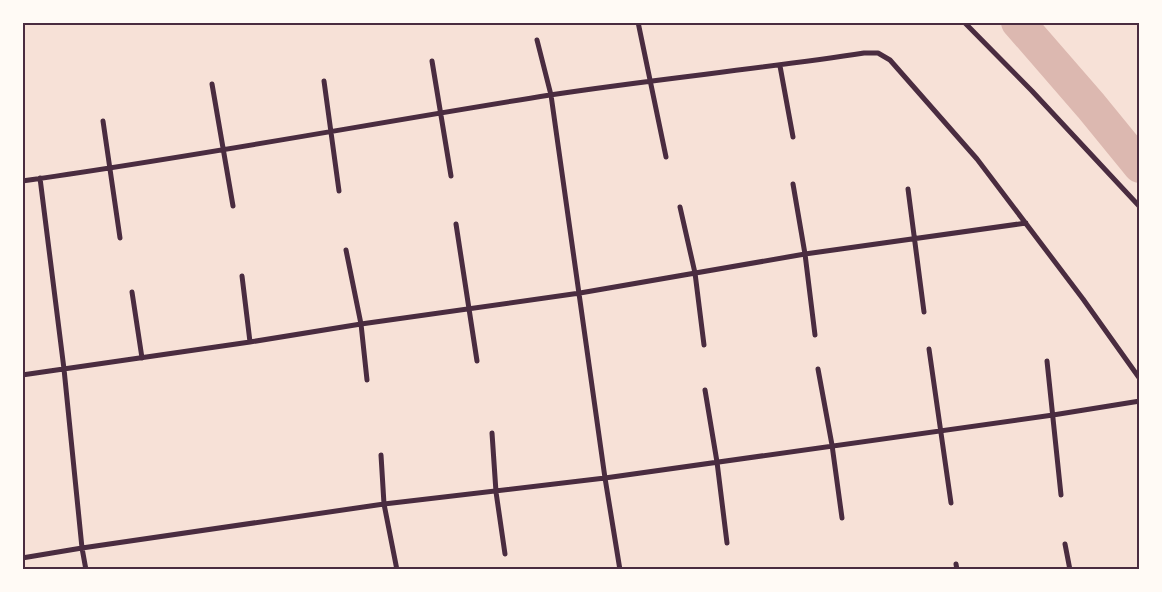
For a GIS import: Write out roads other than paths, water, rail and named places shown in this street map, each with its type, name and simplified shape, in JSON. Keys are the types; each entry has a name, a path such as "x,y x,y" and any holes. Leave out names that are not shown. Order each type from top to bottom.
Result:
{"street":[{"path":"638,22 666,157"},
{"path":"964,22 1032,91 1140,207"},
{"path":"537,40 551,95 605,478 620,570"},
{"path":"22,181 222,151 551,95 780,66 864,53 878,53 890,60 909,80 977,159 1140,379"},
{"path":"432,61 451,176"},
{"path":"780,66 792,137"},
{"path":"324,81 339,191"},
{"path":"212,84 222,151 233,206"},
{"path":"103,121 120,238"},
{"path":"40,178 64,369 82,548 86,570"},
{"path":"793,184 805,254 815,335"},
{"path":"908,189 924,312"},
{"path":"680,207 695,273 704,345"},
{"path":"22,375 580,293 805,254 1026,223"},
{"path":"456,224 477,361"},
{"path":"346,250 361,324 366,380"},
{"path":"242,276 250,342"},
{"path":"132,292 142,358"},
{"path":"929,349 951,503"},
{"path":"1047,361 1060,495"},
{"path":"818,369 832,445 842,518"},
{"path":"705,390 717,462 727,543"},
{"path":"22,558 384,504 605,478 1053,415 1140,400"},
{"path":"492,433 496,492 505,554"},
{"path":"381,455 384,504 397,570"},
{"path":"1065,544 1070,570"}],"waterway":[{"path":"1018,22 1140,166"}]}
